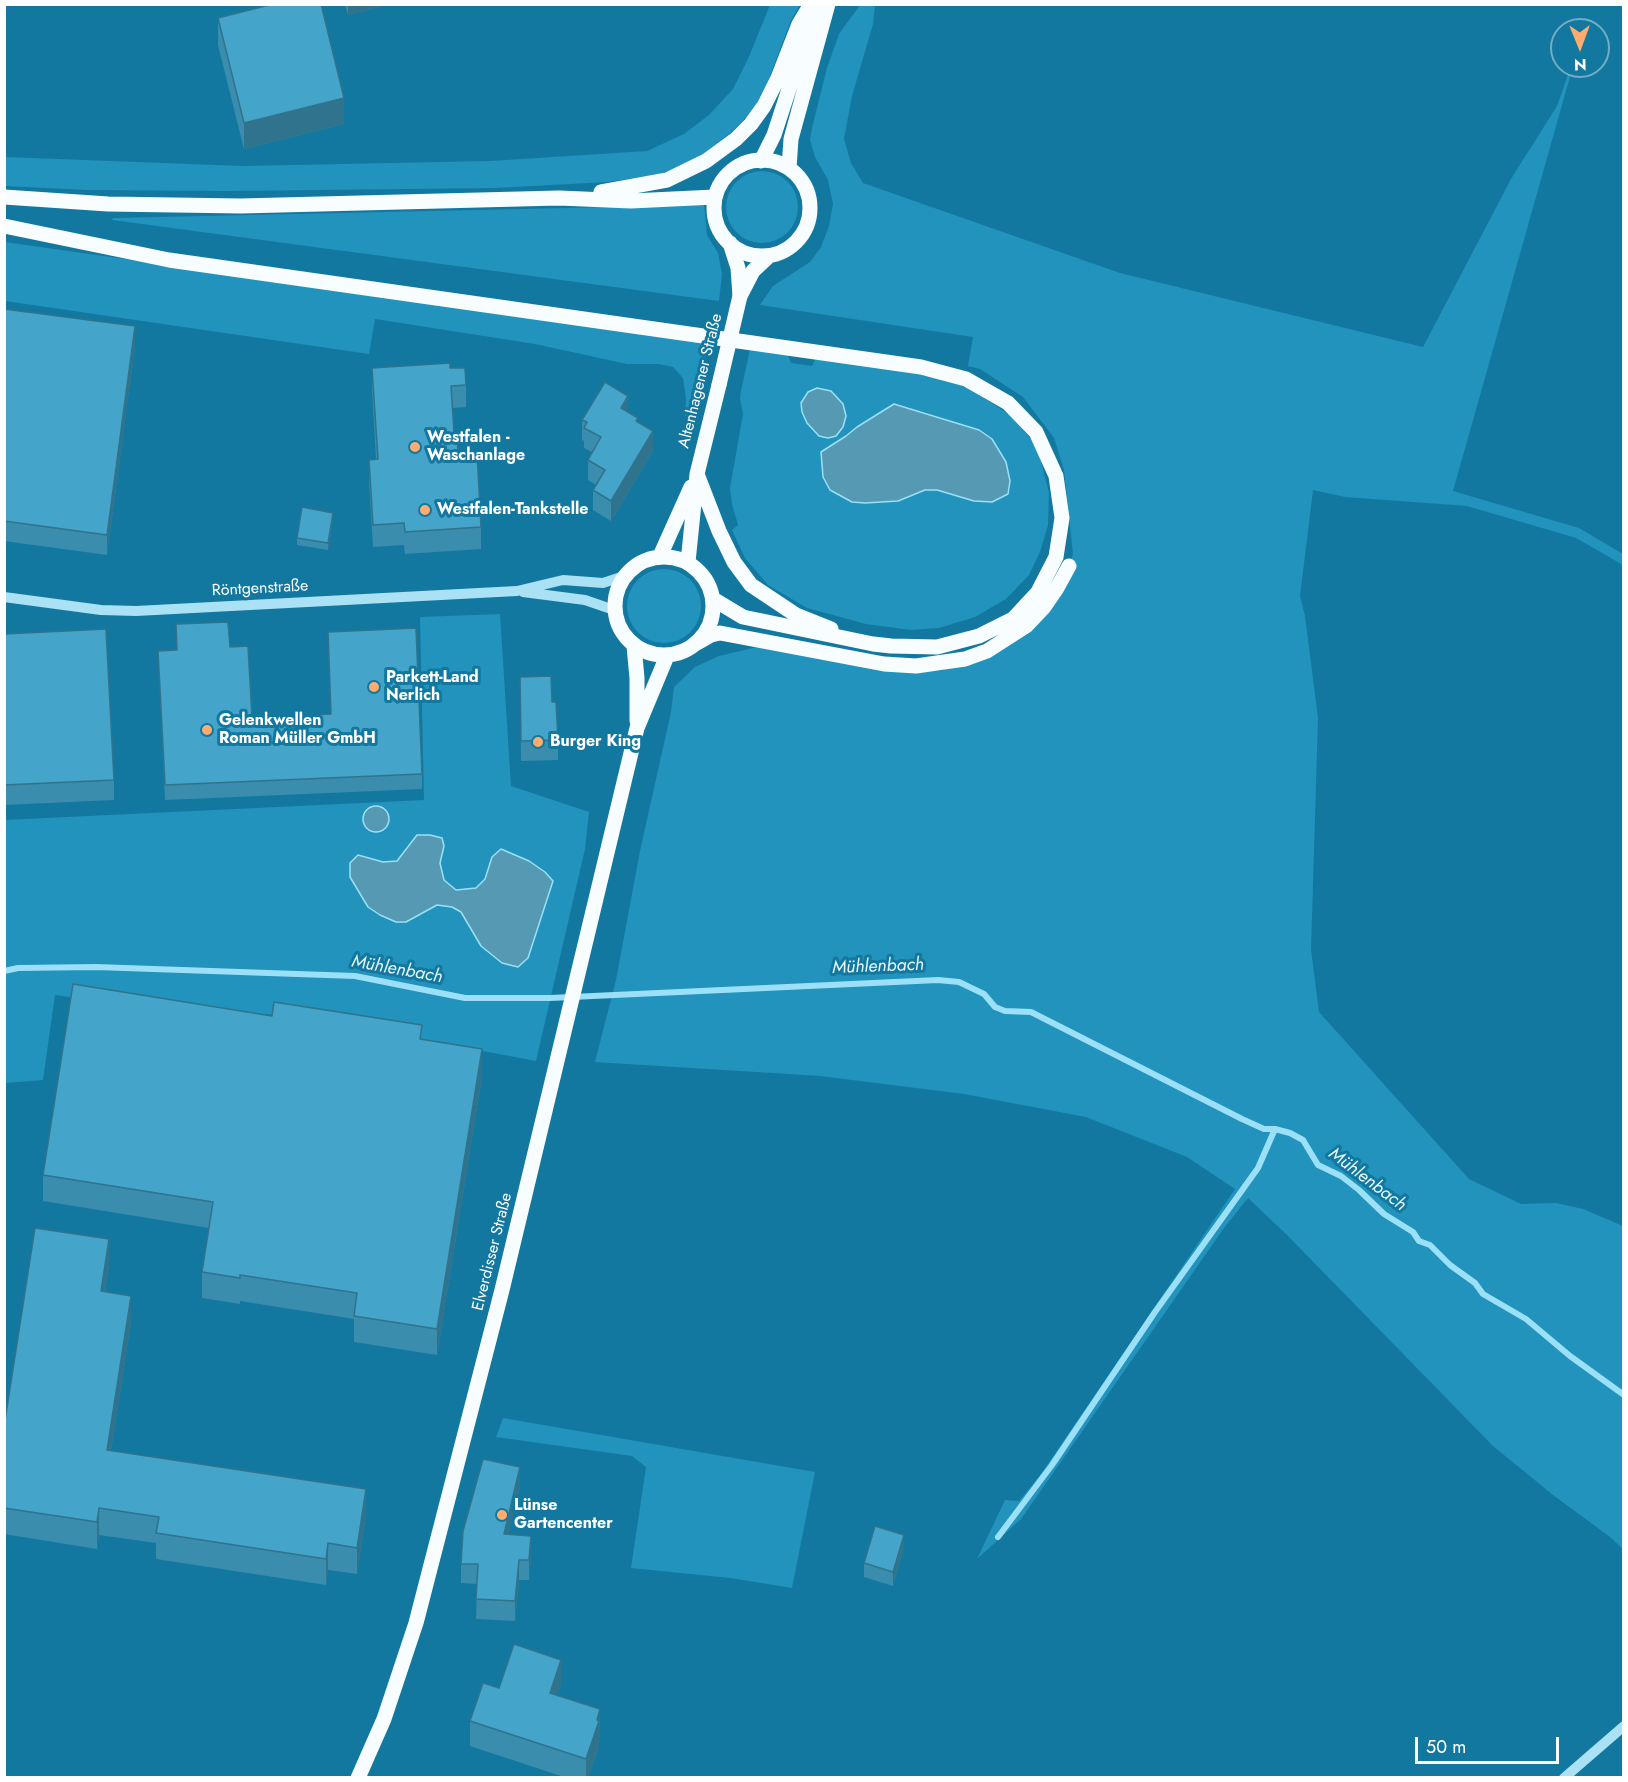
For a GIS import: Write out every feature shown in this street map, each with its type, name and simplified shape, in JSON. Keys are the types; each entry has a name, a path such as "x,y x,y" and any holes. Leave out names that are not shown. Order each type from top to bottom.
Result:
{"main road":[{"path":"559,198 619,190 667,180 706,160 736,139 764,106 778,78 799,24 811,4"},
{"path":"761,161 774,135 816,4"},
{"path":"789,168 791,139 828,4"},
{"path":"752,161 773,161 789,168 800,178 807,190 810,203 807,225 795,243 780,253 769,256 744,252 730,243 720,231 714,214 715,197 721,183 734,169 752,161"},
{"path":"4,197 108,204 241,206 559,198 631,201 715,197"},
{"path":"4,226 169,260 921,367 966,379 1008,403 1036,432 1056,476 1062,518 1056,557 1038,592 1013,619 979,636 937,647 873,644 743,617 713,599"},
{"name":"Altenhagener Straße","path":"730,243 738,268 740,296"},
{"name":"Altenhagener Straße","path":"697,474 740,296 753,271 769,256"},
{"path":"697,474 719,531 734,561 752,585 796,615 873,644"},
{"path":"660,556 697,474"},
{"path":"688,562 697,474"},
{"path":"697,643 708,629 712,618 713,599 703,576 688,562 672,557 660,556 638,563 624,576 617,588 614,610 618,626 634,646 649,654 667,656 678,654 711,635 720,633 884,664 916,666 965,659 987,651 1026,626 1044,607 1069,566"},
{"name":"Elverdisser Straße","path":"634,646 637,678 637,728"},
{"name":"Elverdisser Straße","path":"358,1778 384,1719 416,1623 500,1301 637,728 667,656"}],"street":[{"name":"Röntgenstraße","path":"4,597 101,610 136,611 517,591 563,580 603,583 624,576"},
{"name":"Röntgenstraße","path":"517,591 585,600 614,610"},
{"path":"1564,1778 1623,1726"}],"shaded area":[{"path":"770,5 800,5 791,20 767,84 755,106 729,134 690,164 655,175 607,182 496,188 227,191 87,190 5,186 5,157 243,166 490,161 647,151 684,134 709,115 733,89"},
{"path":"860,5 875,5 873,24 852,96 844,139 851,163 863,183 1120,273 1423,347 1511,179 1557,106 1567,78 1570,78 1453,491 1579,528 1623,554 1623,565 1576,538 1467,506 1345,497 1313,490 1300,596 1305,616 1318,718 1311,950 1319,1012 1469,1179 1521,1204 1556,1203 1583,1209 1623,1226 1623,1549 1493,1446 1248,1198 1224,1228 1021,1519 977,1559 1005,1500 1019,1501 1041,1474 1235,1189 1187,1157 1086,1117 964,1094 820,1076 595,1062 616,980 640,851 671,712 674,687 695,667 719,656 757,647 877,669 940,671 972,662 1058,596 1073,554 1064,470 1054,438 1023,397 980,369 968,366 973,337 760,305 773,286 810,262 821,247 829,226 833,204 828,180 815,157 810,140 827,68 839,34"},
{"path":"769,171 788,181 796,193 798,207 796,221 788,233 776,241 755,243 736,233 728,221 726,200 736,181 748,173"},
{"path":"704,205 707,235 718,253 722,274 719,301 112,220 113,218"},
{"path":"5,242 709,343 692,418 685,416 686,399 683,378 673,367 659,364 627,364 535,344 375,319 369,354 5,301"},
{"path":"750,349 787,353 791,363 812,366 816,358 900,369 964,386 1009,414 1031,439 1040,458 1049,493 1048,525 1040,552 1029,575 1006,599 975,617 939,628 911,630 866,624 807,608 768,585 745,558 732,530 738,525 730,488 743,414 740,398","holes":["817,388 831,391 828,438 819,436 807,423 808,392","920,411 979,430 974,501 937,490 925,490 898,501 865,503 841,440 857,427"]},
{"path":"817,388 831,391 843,404 846,416 843,427 836,436 828,438 819,436 807,423 802,412 801,403 808,392"},
{"path":"894,404 979,430 992,439 1006,462 1010,481 1008,494 992,502 974,501 937,490 925,490 898,501 865,503 852,502 830,490 823,477 821,452"},
{"path":"664,569 678,572 690,580 698,592 701,606 698,620 690,632 678,640 664,643 650,640 638,632 630,620 627,606 630,592 638,580 650,572"},
{"path":"500,614 511,786 589,812 585,849 536,1061 290,1015 172,1011 55,995 43,1080 5,1083 4,820 424,800 420,617"},
{"path":"376,806 385,810 389,819 385,828 376,832 367,828 363,819 367,810"},
{"path":"417,835 442,838 444,846 440,863 444,880 456,890 476,888 485,879 492,857 501,849 529,861 553,881 528,958 518,967 502,963 481,946 461,912 452,907 437,905 406,922 396,922 368,907 350,877 350,863 358,855 383,862 397,861"},
{"path":"503,1418 815,1472 792,1588 730,1578 631,1568 646,1467 632,1456 496,1437"}],"building":[{"path":"273,4 321,4 344,98 244,123 218,18"},
{"path":"4,309 135,326 107,535 4,521"},
{"path":"450,363 450,368 465,368 466,385 451,386 454,433 457,433 458,453 477,452 481,527 405,532 404,523 373,525 369,460 378,459 372,368"},
{"path":"605,382 628,396 621,408 638,418 636,421 653,431 611,501 593,490 605,470 588,460 601,437 584,428 587,422 582,420"},
{"path":"302,507 333,513 328,543 297,538"},
{"path":"228,622 230,647 248,646 252,717 331,714 328,632 416,628 422,774 165,785 158,651 177,650 176,624"},
{"path":"106,629 114,780 4,785 4,634"},
{"name":"Burger King","path":"551,676 552,702 556,702 558,740 521,741 520,677"},
{"path":"73,984 272,1016 274,1002 422,1025 420,1039 482,1049 437,1329 354,1316 357,1293 240,1275 240,1278 202,1272 213,1202 43,1175"},
{"path":"35,1228 109,1239 101,1291 131,1296 107,1450 366,1489 357,1548 328,1543 326,1559 156,1533 159,1517 99,1508 97,1522 4,1508 4,1427"},
{"path":"483,1459 520,1467 504,1534 531,1536 529,1560 519,1560 515,1601 476,1599 478,1564 461,1564 463,1531"},
{"path":"875,1526 904,1535 893,1572 864,1563"},
{"path":"514,1644 561,1660 550,1693 600,1709 597,1720 599,1721 586,1759 470,1721 483,1683 499,1688"}],"waterway":[{"name":"Mühlenbach","path":"4,971 18,968 96,967 355,976 465,998 550,998 938,980 959,982 984,994 995,1007 1005,1011 1031,1012 1242,1119 1264,1129 1290,1133 1303,1140 1318,1165 1341,1176 1384,1214 1413,1232 1419,1241 1430,1245 1450,1265 1475,1283 1483,1294 1526,1319 1570,1356 1624,1395"},
{"path":"998,1537 1052,1465 1155,1312 1258,1168 1275,1129"}],"place":[{"name":"Westfalen - Waschanlage","path":"415,447"},
{"name":"Westfalen-Tankstelle","path":"425,510"},
{"name":"Parkett-Land Nerlich","path":"374,687"},
{"name":"Gelenkwellen Roman Müller GmbH","path":"207,730"},
{"name":"Burger King","path":"538,742"},
{"name":"Lünse Gartencenter","path":"502,1515"}]}
